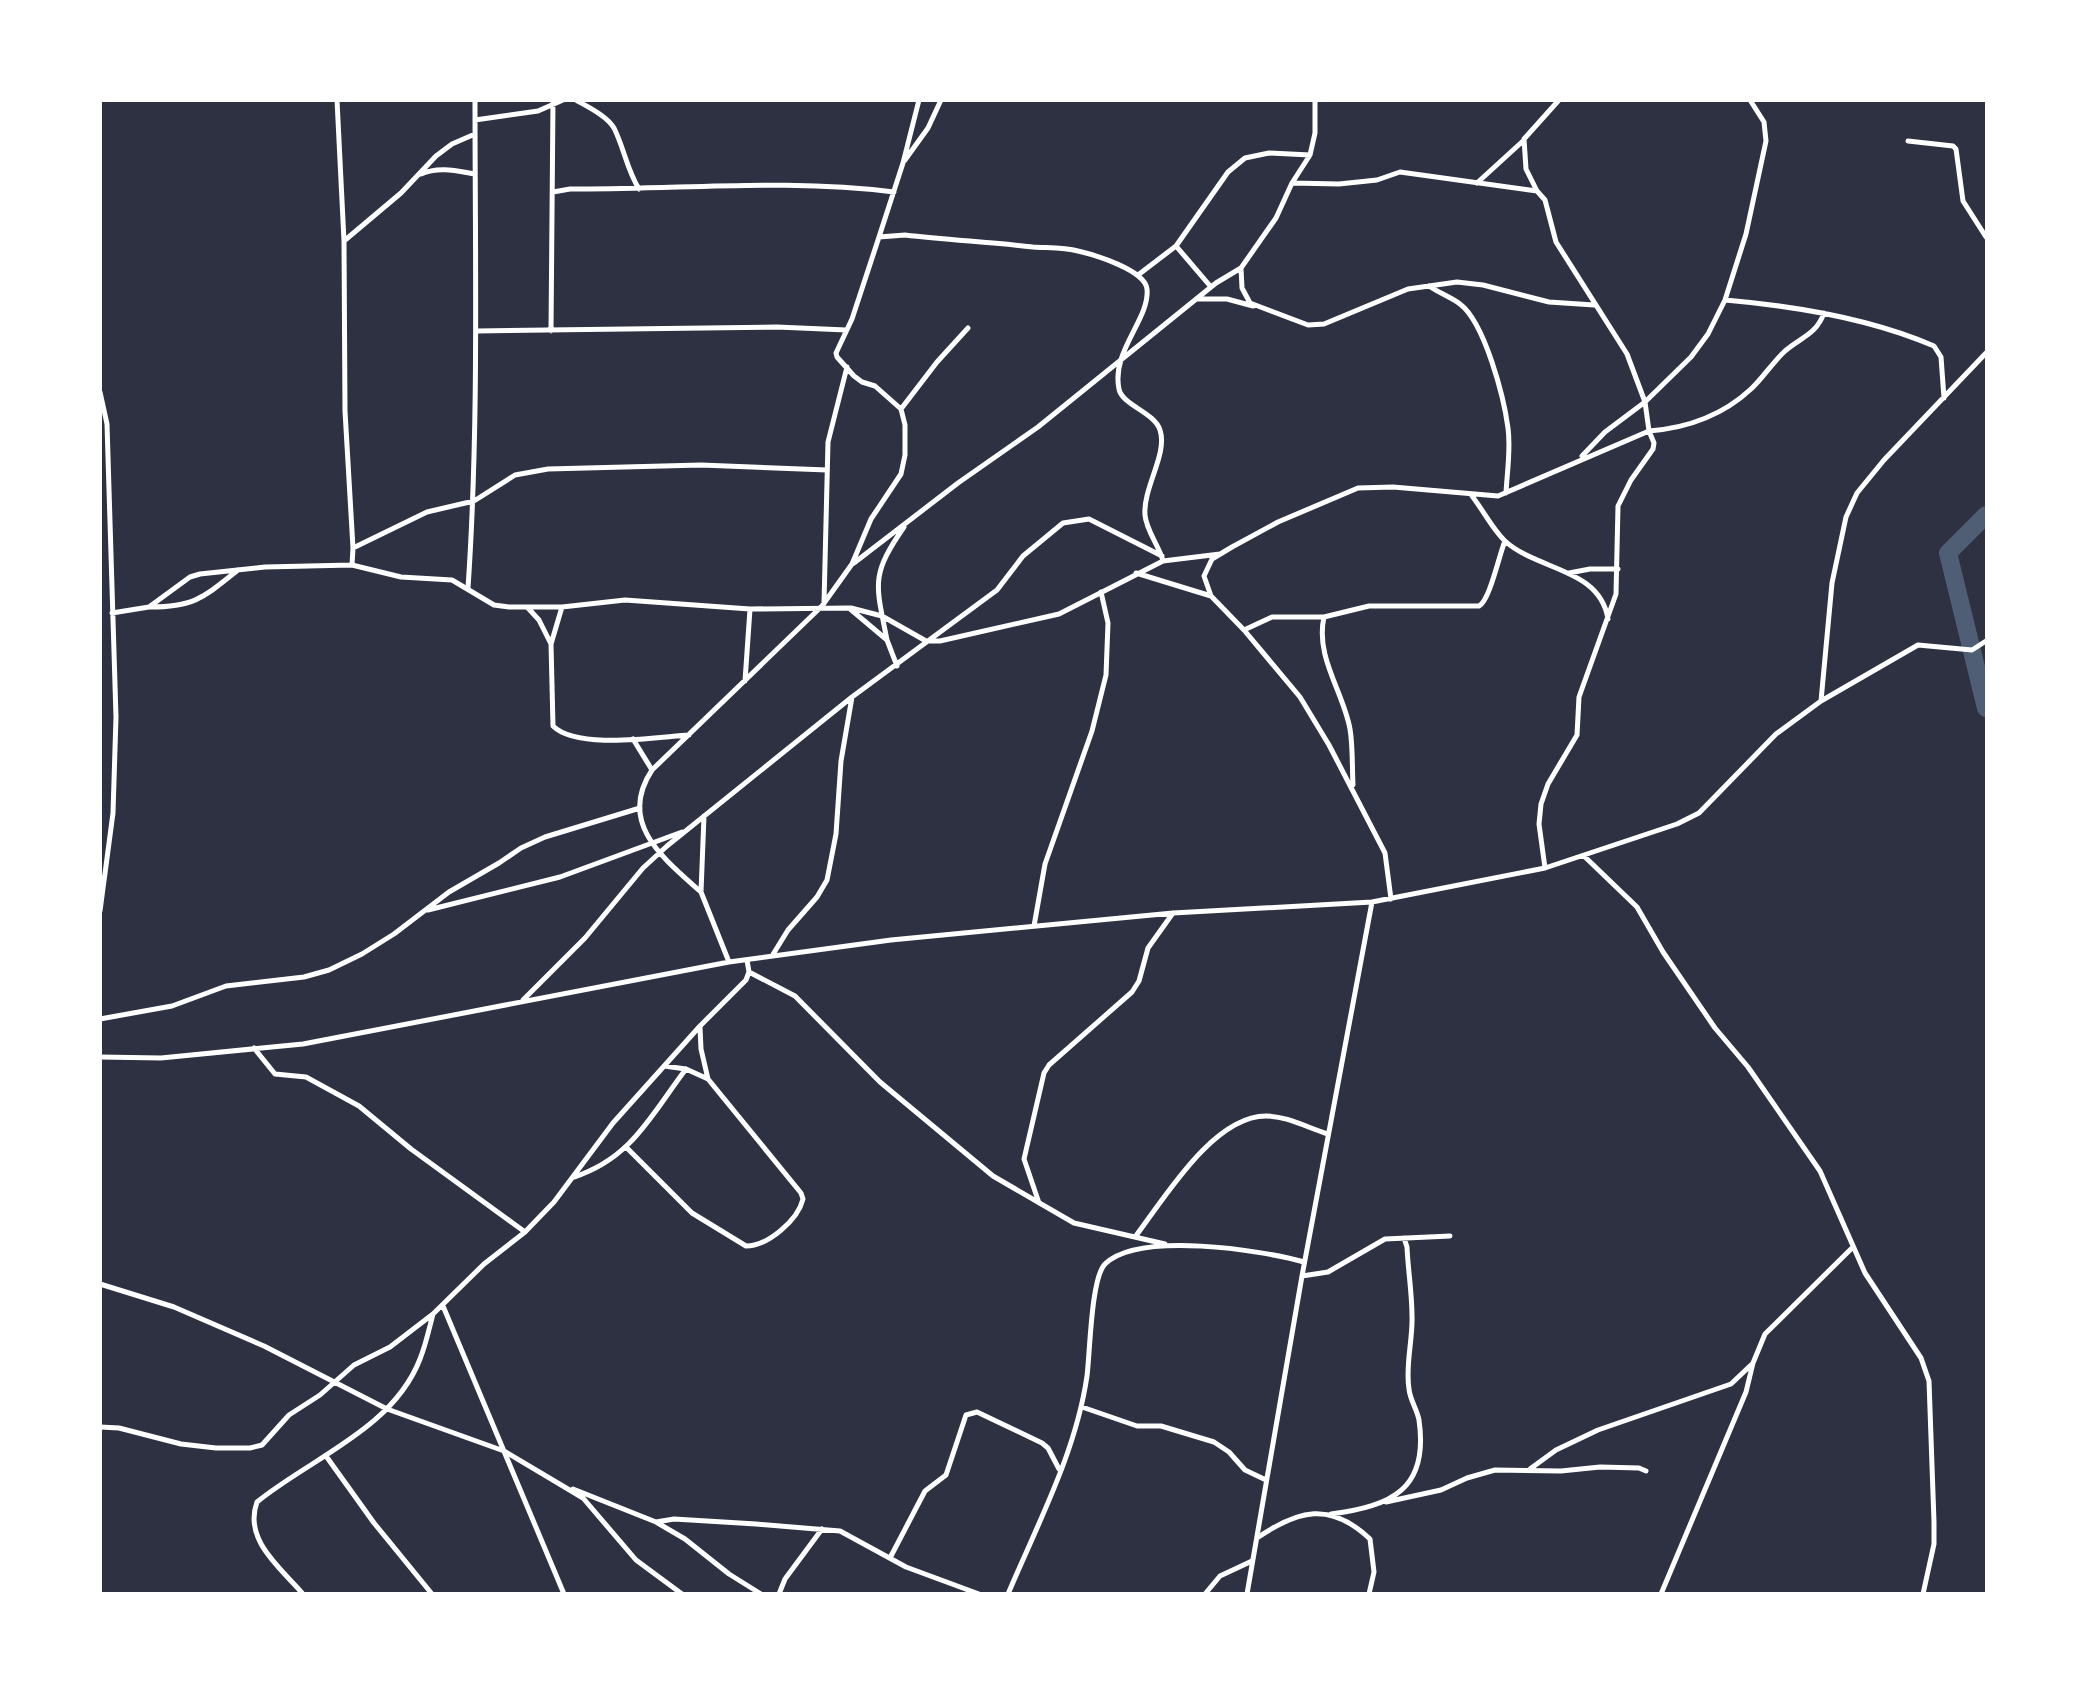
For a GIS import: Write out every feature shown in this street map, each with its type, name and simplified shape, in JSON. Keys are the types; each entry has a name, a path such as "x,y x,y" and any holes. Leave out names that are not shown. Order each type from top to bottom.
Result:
{"street":[{"path":"337,100 344,240 345,411 352,565"},
{"path":"468,588 474,501 477,331 476,100"},
{"path":"476,120 538,111 553,102 563,100"},
{"path":"576,100 596,112 613,127 629,173 639,189"},
{"path":"701,892 658,854 651,841 641,822 640,808 644,784 652,770 745,683 823,605 852,564 871,519 901,474 905,455 901,409 875,386 862,382 837,357 836,352 852,319 894,192 918,100"},
{"path":"903,163 928,128 941,100"},
{"path":"852,564 1038,427 1211,287 1241,268 1276,218 1292,183 1310,155 1315,133 1315,100"},
{"path":"1477,183 1524,139 1559,100"},
{"path":"1578,459 1605,432 1644,402 1690,357 1708,334 1725,300 1746,234 1766,141 1764,122 1750,100"},
{"path":"551,331 553,102"},
{"path":"344,240 354,234 420,175 444,150 476,134"},
{"path":"1524,139 1526,169 1537,191 1545,200 1556,242 1627,354 1644,402 1649,431 1654,442 1653,449 1631,480 1618,506 1616,594 1579,698 1577,735 1548,784 1541,804 1539,824 1545,868"},
{"path":"1908,141 1945,143 1956,149 1963,201 1986,237"},
{"path":"1138,275 1176,246 1222,180 1245,158 1269,153 1310,155"},
{"path":"420,175 431,170 475,174"},
{"path":"1292,183 1339,184 1377,180 1400,172 1537,191"},
{"path":"552,192 570,189 776,186 863,188 894,192"},
{"path":"879,237 905,235 1076,250 1107,259 1138,275 1146,283 1148,291 1144,306 1120,361 1119,388 1122,396 1153,418 1160,430 1161,443 1147,491 1145,517 1162,559"},
{"path":"1176,246 1211,287"},
{"path":"1241,268 1244,293 1254,306"},
{"path":"1196,299 1227,299 1316,326 1408,289 1457,282 1483,285 1549,302 1594,305"},
{"path":"1429,286 1460,304 1468,312 1485,343 1501,393 1508,429 1506,493"},
{"path":"1725,300 1824,313 1934,346 1941,357 1944,398"},
{"path":"1391,899 1385,853 1353,787 1300,697 1245,630 1211,596 1204,576 1208,565 1222,554 1278,522 1358,488 1380,486 1489,498 1506,493 1578,459 1649,431 1699,422 1725,408 1751,389 1786,351 1814,332 1824,313"},
{"path":"477,331 777,327 846,330"},
{"path":"901,409 955,340 968,328"},
{"path":"1821,701 1832,583 1846,517 1857,493 1869,476 1986,353"},
{"path":"823,605 828,442 833,413 847,367"},
{"path":"100,392 107,424 116,717 113,813 100,911"},
{"path":"353,548 427,512 474,501 515,476 548,469 701,465 827,470"},
{"path":"1471,495 1505,541 1591,585 1602,599 1608,621"},
{"path":"522,1001 585,938 643,868 658,854 852,697 997,590 1023,556 1063,523 1089,519 1162,559"},
{"path":"897,666 887,640 877,583 880,567 907,523"},
{"path":"1245,630 1272,617 1324,617 1369,606 1482,605 1487,598 1493,572 1505,541"},
{"path":"149,607 190,577 239,569 352,565 401,577 452,579 494,605 528,608 625,600 750,609 823,605 849,608 882,616 927,641 956,638 1023,620 1059,614 1162,559 1222,554"},
{"path":"112,614 149,607 175,607 195,602 239,569"},
{"path":"1567,574 1590,569 1618,569"},
{"path":"1136,573 1211,596"},
{"path":"1034,926 1044,864 1092,731 1106,675 1108,623 1101,592"},
{"path":"562,607 551,644 553,726 561,734 574,737 633,739 689,735"},
{"path":"528,608 539,620 551,644"},
{"path":"849,608 887,640"},
{"path":"745,683 750,609"},
{"path":"1324,617 1321,633 1323,642 1330,672 1350,730 1353,787"},
{"path":"100,1057 161,1058 303,1044 729,962 891,940 1173,913 1372,902 1465,881 1545,868 1677,824 1699,813 1776,734 1821,701 1918,645 1972,650 1986,641"},
{"path":"772,956 788,930 817,897 827,880 836,834 841,760 852,697"},
{"path":"633,739 652,770"},
{"path":"100,1019 172,1006 226,986 304,977 329,970 362,954 427,911 449,891 499,864 521,848 545,837 640,808"},
{"path":"704,816 701,892 729,962"},
{"path":"427,911 560,878 651,841 686,830"},
{"path":"1584,856 1637,907 1663,952 1715,1028 1748,1066 1820,1171 1865,1272 1921,1358 1929,1381 1934,1533 1923,1593"},
{"path":"1247,1593 1304,1262 1372,902"},
{"path":"1040,1204 1025,1170 1024,1159 1044,1073 1049,1065 1132,992 1139,981 1148,948 1173,913"},
{"path":"100,1427 119,1428 182,1444 250,1448 267,1441 284,1420 354,1365 390,1347 443,1306 484,1264 525,1232 574,1177 614,1123 664,1066 740,987 749,972 747,960"},
{"path":"749,972 795,996 880,1082 993,1176 1074,1223 1173,1246"},
{"path":"627,1148 685,1206 746,1246 754,1245 775,1234 795,1215 803,1199 708,1079 701,1048 700,1026"},
{"path":"254,1048 275,1074 306,1077 359,1106 411,1149 525,1232"},
{"path":"664,1066 686,1070 708,1079"},
{"path":"574,1177 605,1165 627,1148 686,1070"},
{"path":"1135,1237 1201,1151 1235,1124 1257,1116 1268,1116 1328,1134"},
{"path":"1302,1276 1328,1272 1385,1239 1450,1236"},
{"path":"1382,1503 1404,1489 1416,1472 1422,1452 1419,1418 1409,1390 1412,1316 1407,1247 1404,1238"},
{"path":"1008,1593 1078,1427 1099,1272 1105,1264 1138,1249 1173,1246 1267,1251 1304,1262"},
{"path":"1661,1593 1746,1392 1761,1342 1771,1327 1853,1248"},
{"path":"100,1284 174,1307 264,1346 387,1409 504,1451 583,1498 636,1560 682,1593"},
{"path":"443,1306 564,1593"},
{"path":"303,1593 259,1542 254,1523 254,1510 257,1502 285,1479 326,1456 368,1427 387,1409 420,1360 433,1314"},
{"path":"1530,1469 1556,1450 1598,1430 1731,1384 1753,1363"},
{"path":"1082,1407 1137,1426 1161,1426 1214,1442 1229,1452 1245,1470 1266,1480"},
{"path":"890,1558 925,1491 946,1474 966,1415 977,1412 1042,1443 1048,1448 1059,1469"},
{"path":"326,1456 374,1523 432,1593"},
{"path":"1257,1538 1281,1522 1305,1512 1331,1514 1363,1510 1382,1503 1441,1490 1467,1478 1495,1470 1561,1471 1600,1467 1639,1468 1646,1472"},
{"path":"560,1484 603,1498 656,1522 685,1539 729,1574 761,1593"},
{"path":"1331,1514 1370,1539 1374,1572 1369,1593"},
{"path":"656,1522 674,1520 840,1532 906,1567 979,1593"},
{"path":"779,1593 785,1579 822,1529"},
{"path":"1205,1593 1220,1576 1252,1561"}],"waterway":[{"path":"1986,515 1948,553 1986,708"}]}
